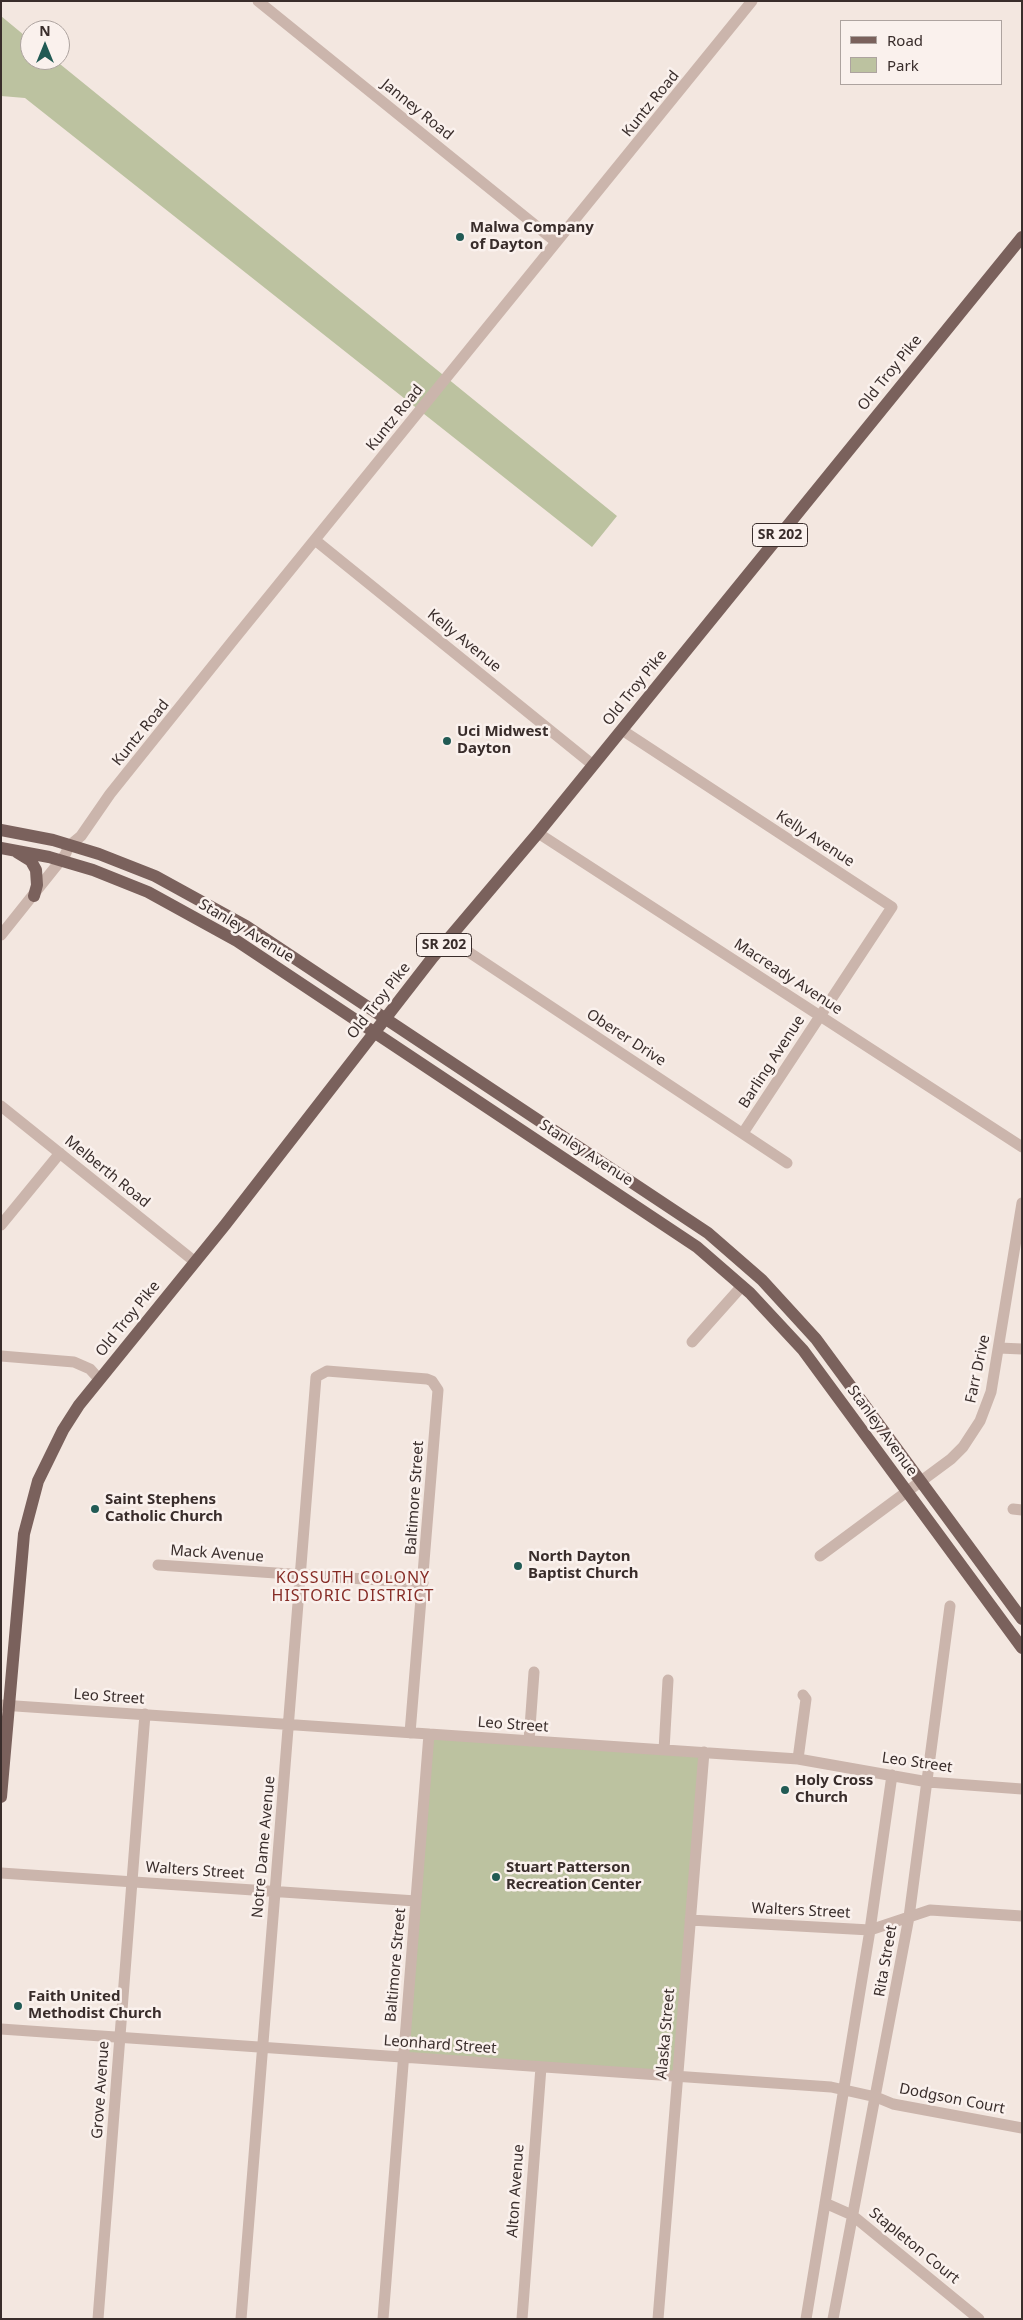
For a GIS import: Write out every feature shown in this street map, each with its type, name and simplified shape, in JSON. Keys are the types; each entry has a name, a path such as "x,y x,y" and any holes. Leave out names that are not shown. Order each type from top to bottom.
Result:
{"main road":[{"name":"Old Troy Pike","path":"1,1797 5,1705 23,1543 30,1507 38,1481 58,1438 79,1405 449,939 622,730 1022,236"},
{"name":"Stanley Avenue","path":"1,830 54,840 65,854 93,870 148,892 237,941 697,1247 742,1286 803,1350 1022,1648"},
{"name":"Stanley Avenue","path":"5,848 65,854 99,854 155,876 246,926 708,1233 762,1280 816,1339 1022,1619"},
{"path":"5,848 32,861 36,870 37,885 34,896"}],"street":[{"name":"Janney Road","path":"258,1 556,242"},
{"name":"Kuntz Road","path":"1,935 81,836 115,788 556,242 674,101 747,3"},
{"name":"Kelly Avenue","path":"316,540 593,765"},
{"name":"Kelly Avenue","path":"622,730 892,907"},
{"name":"Macready Avenue","path":"538,833 1022,1146"},
{"name":"Barling Avenue","path":"743,1133 892,907"},
{"name":"Oberer Drive","path":"449,939 787,1163"},
{"name":"Melberth Road","path":"1,1106 194,1261"},
{"path":"1,1225 60,1153"},
{"name":"Farr Drive","path":"820,1556 952,1459 973,1435 991,1392 1022,1203"},
{"path":"692,1342 742,1286"},
{"path":"999,1348 1022,1349"},
{"path":"1,1356 74,1362 90,1369 100,1379"},
{"name":"Notre Dame Avenue","path":"241,2319 316,1377 327,1371 427,1379 436,1385"},
{"name":"Baltimore Street","path":"410,1733 438,1395 436,1385"},
{"name":"Mack Avenue","path":"158,1565 423,1583"},
{"name":"Rita Street","path":"833,2319 909,1917 950,1606"},
{"path":"529,1741 534,1672"},
{"path":"664,1750 668,1680"},
{"path":"798,1759 806,1699 803,1695"},
{"name":"Leo Street","path":"5,1705 798,1759 928,1782 1022,1789"},
{"name":"Grove Avenue","path":"98,2319 145,1714"},
{"name":"Baltimore Street","path":"383,2319 429,1734"},
{"name":"Alaska Street","path":"658,2319 704,1752"},
{"name":"Rita Street","path":"806,2319 870,1930 892,1775"},
{"name":"Walters Street","path":"1,1873 416,1901"},
{"name":"Walters Street","path":"690,1920 870,1930 930,1910 1022,1916"},
{"name":"Leonhard Street","path":"1,2029 677,2076 831,2088 876,2097"},
{"name":"Alton Avenue","path":"522,2319 541,2067"},
{"name":"Dodgson Court","path":"876,2097 901,2106 1022,2128"},
{"name":"Stapleton Court","path":"825,2203 852,2215 979,2319"}],"green space":[{"path":"1,16 20,32 20,70 67,70 617,516 592,547 25,98 1,96"},
{"path":"429,1734 704,1752 677,2076 404,2057"}],"place":[{"name":"Malwa Company of Dayton","path":"460,237"},
{"name":"Uci Midwest Dayton","path":"447,741"},
{"name":"Saint Stephens Catholic Church","path":"95,1509"},
{"name":"North Dayton Baptist Church","path":"518,1566"},
{"name":"Holy Cross Church","path":"785,1790"},
{"name":"Stuart Patterson Recreation Center","path":"496,1877"},
{"name":"Faith United Methodist Church","path":"18,2006"}],"district":[{"name":"KOSSUTH COLONY HISTORIC DISTRICT","path":"353,1587"}]}
